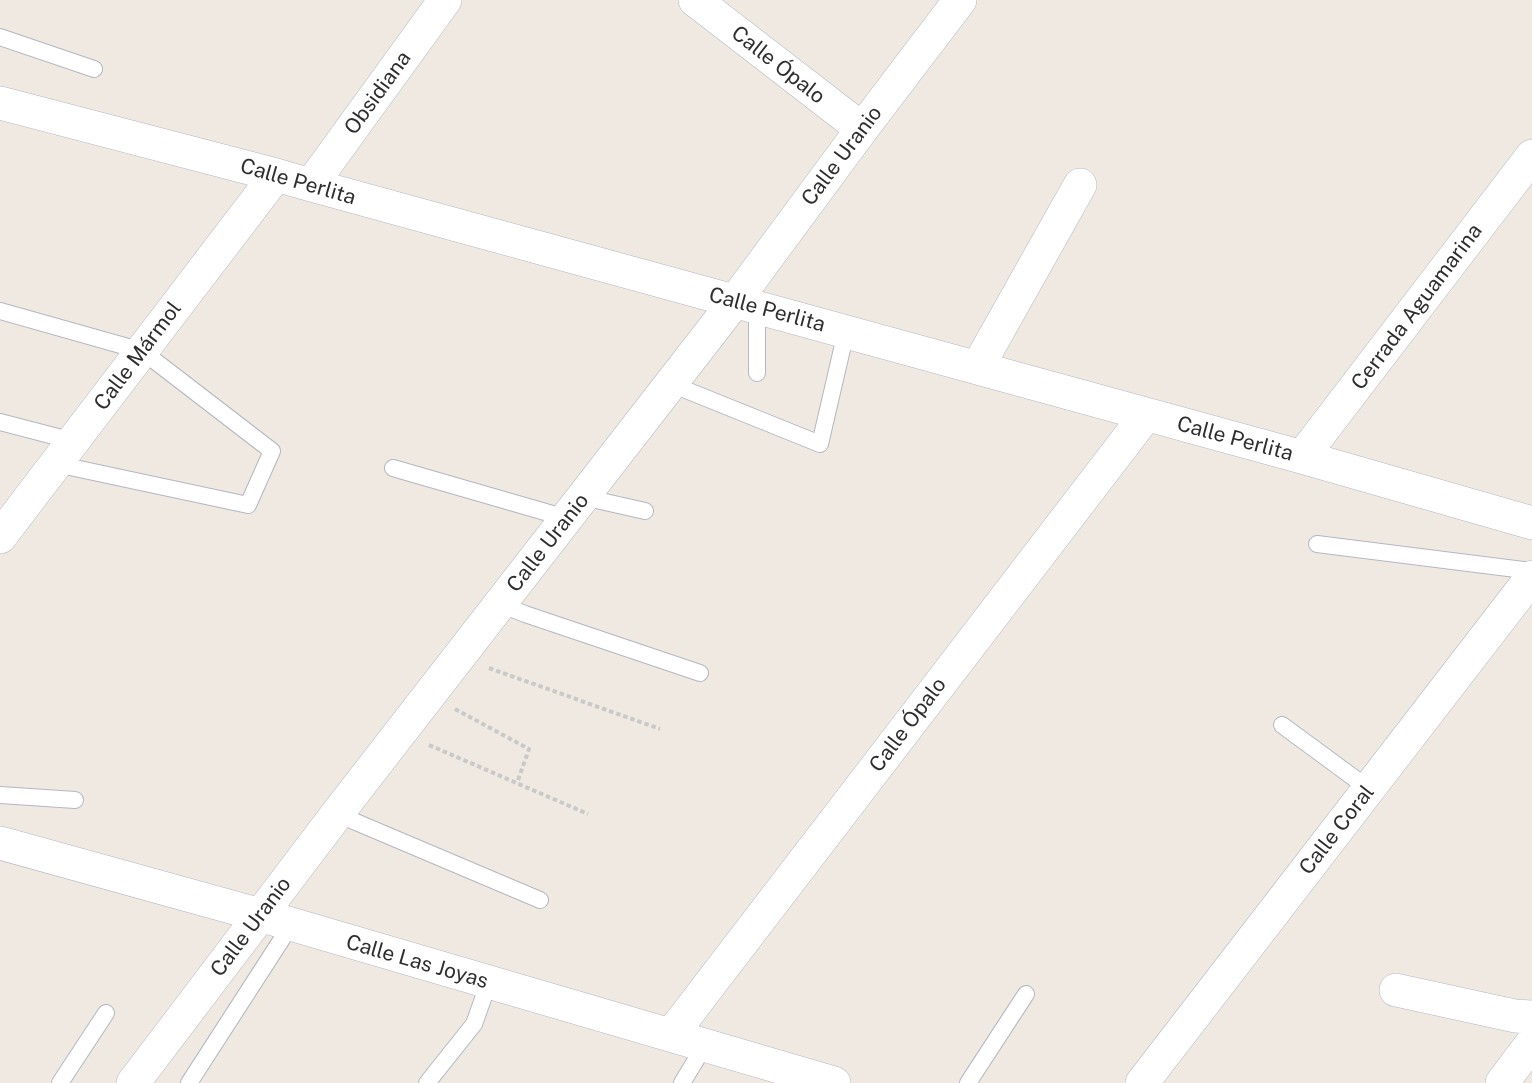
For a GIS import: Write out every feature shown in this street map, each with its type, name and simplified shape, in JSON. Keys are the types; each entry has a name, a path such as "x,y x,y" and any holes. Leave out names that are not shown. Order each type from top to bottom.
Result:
{"street":[{"name":"Obsidiana","path":"311,186 445,0"},
{"name":"Calle Ópalo","path":"695,0 862,129"},
{"name":"Calle Uranio","path":"133,1083 337,814 672,383 746,304 862,129 960,0"},
{"name":"Calle Perlita","path":"0,103 276,175 1302,457 1532,523"},
{"name":"Cerrada Aguamarina","path":"1302,457 1532,156"},
{"name":"Calle Mármol","path":"0,537 276,175"},
{"path":"981,369 985,354 1080,185"},
{"name":"Calle Ópalo","path":"671,1035 1146,415"},
{"name":"Calle Coral","path":"1142,1083 1532,577"},
{"name":"Calle Las Joyas","path":"0,843 260,915 834,1083"},
{"path":"1396,990 1515,1016 1532,1017"},
{"path":"1502,1083 1532,1043"}],"lane":[{"path":"0,37 94,69"},
{"path":"746,304 757,373"},
{"path":"0,311 141,351 272,451 248,505 64,453 0,422"},
{"path":"672,383 820,444 846,332"},
{"path":"393,468 575,508 645,511"},
{"path":"1317,544 1532,571"},
{"path":"500,604 700,673"},
{"path":"1282,725 1369,789"},
{"path":"0,795 75,800"},
{"path":"337,814 540,900"},
{"path":"189,1083 291,925"},
{"path":"427,1083 474,1024 489,982"},
{"path":"968,1083 1026,994"},
{"path":"60,1083 106,1013"},
{"path":"682,1083 705,1045"}],"path":[{"path":"461,654 484,666 660,729"},
{"path":"431,693 529,749 517,783"},
{"path":"402,730 421,741 588,814"}]}
